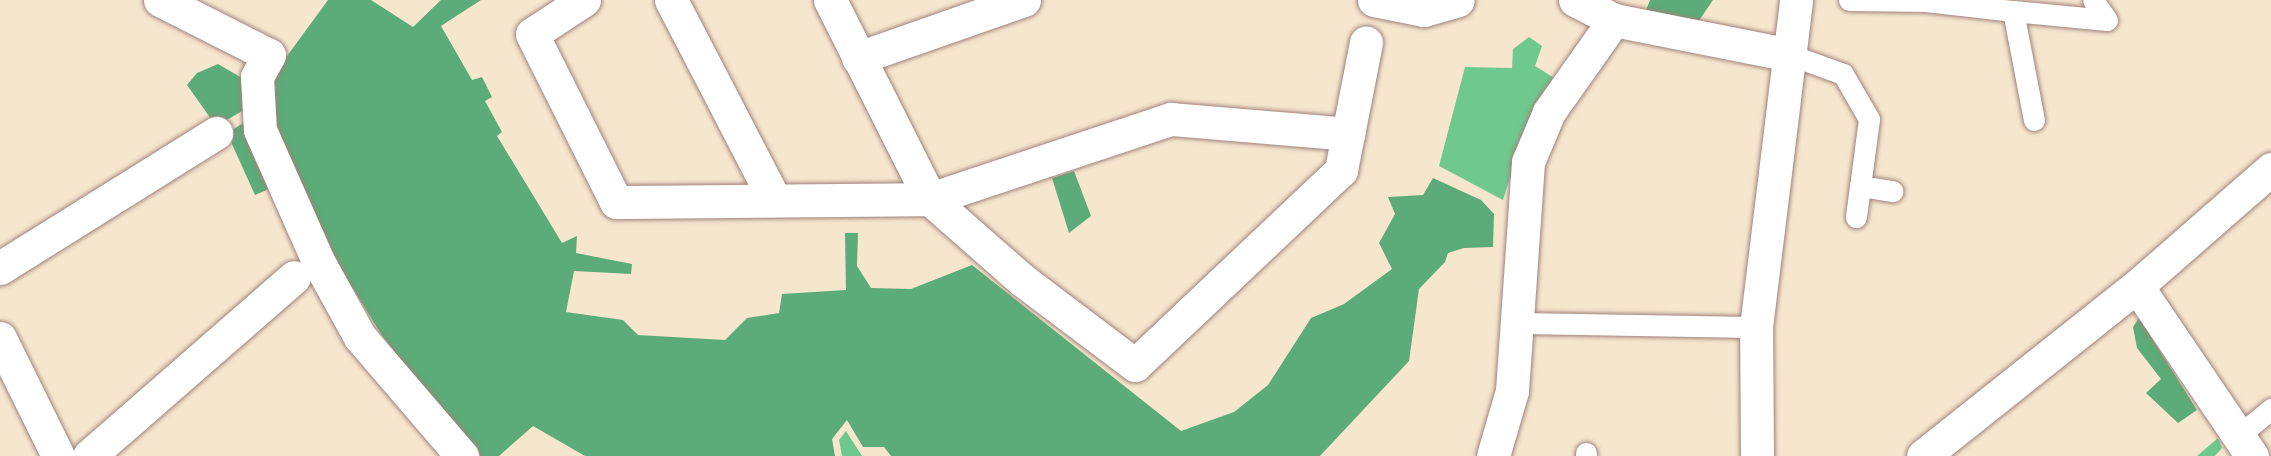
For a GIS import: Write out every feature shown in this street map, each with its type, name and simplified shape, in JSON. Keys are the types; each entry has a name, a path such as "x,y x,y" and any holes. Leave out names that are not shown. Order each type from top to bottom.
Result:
{"street":[{"path":"160,0 274,47 257,77 260,130 318,261 360,337 462,456"},
{"path":"584,0 532,34 616,202 930,199 1171,119 1348,134"},
{"path":"671,0 774,199"},
{"path":"830,0 930,199 1021,279 1135,365 1341,170 1366,42"},
{"path":"858,58 1024,0"},
{"path":"1374,0 1424,9 1458,0"},
{"path":"1575,0 1614,20 1791,55"},
{"path":"1757,456 1756,327 1796,0"},
{"path":"1493,456 1512,391 1528,162 1549,112 1614,20"},
{"path":"0,268 216,133"},
{"path":"1923,456 2138,285 2271,169"},
{"path":"89,456 294,277"},
{"path":"2138,285 2245,446"},
{"path":"0,338 58,456"}],"lane":[{"path":"1849,0 1926,1 2107,20 2093,0"},
{"path":"2013,11 2034,120"},
{"path":"1791,55 1843,74 1869,119 1856,217"},
{"path":"1860,186 1893,191"},
{"path":"1517,323 1756,327"},
{"path":"2245,446 2271,409"}],"green space":[{"path":"328,0 371,0 413,27 441,0 481,0 441,26 472,80 482,77 492,97 485,101 502,132 497,136 562,243 577,236 576,253 632,264 631,274 574,271 566,312 623,320 638,335 725,340 747,318 779,313 782,294 846,290 845,233 858,233 857,266 871,288 911,289 972,265 1181,431 1234,412 1268,385 1311,318 1344,304 1392,269 1379,243 1395,214 1388,197 1423,195 1433,178 1481,200 1494,214 1493,247 1464,248 1448,253 1445,262 1419,289 1409,361 1320,456 891,456 884,447 863,447 847,420 832,439 835,456 585,456 533,426 499,456 480,456 421,389 381,334 333,256 272,129 271,78"},
{"path":"1650,0 1713,0 1696,25 1645,13"},
{"path":"1529,37 1542,46 1535,66 1559,81 1517,156 1503,200 1439,166 1465,67 1512,68 1513,49"},
{"path":"218,64 242,78 246,109 216,126 187,85 197,73"},
{"path":"245,122 269,189 255,195 227,133"},
{"path":"1074,171 1091,216 1069,233 1052,178"},
{"path":"2139,318 2197,410 2178,423 2146,393 2161,379 2137,348 2133,327"},
{"path":"846,431 862,456 842,456 839,440"},
{"path":"2218,438 2222,448 2215,456 2197,456"}]}
